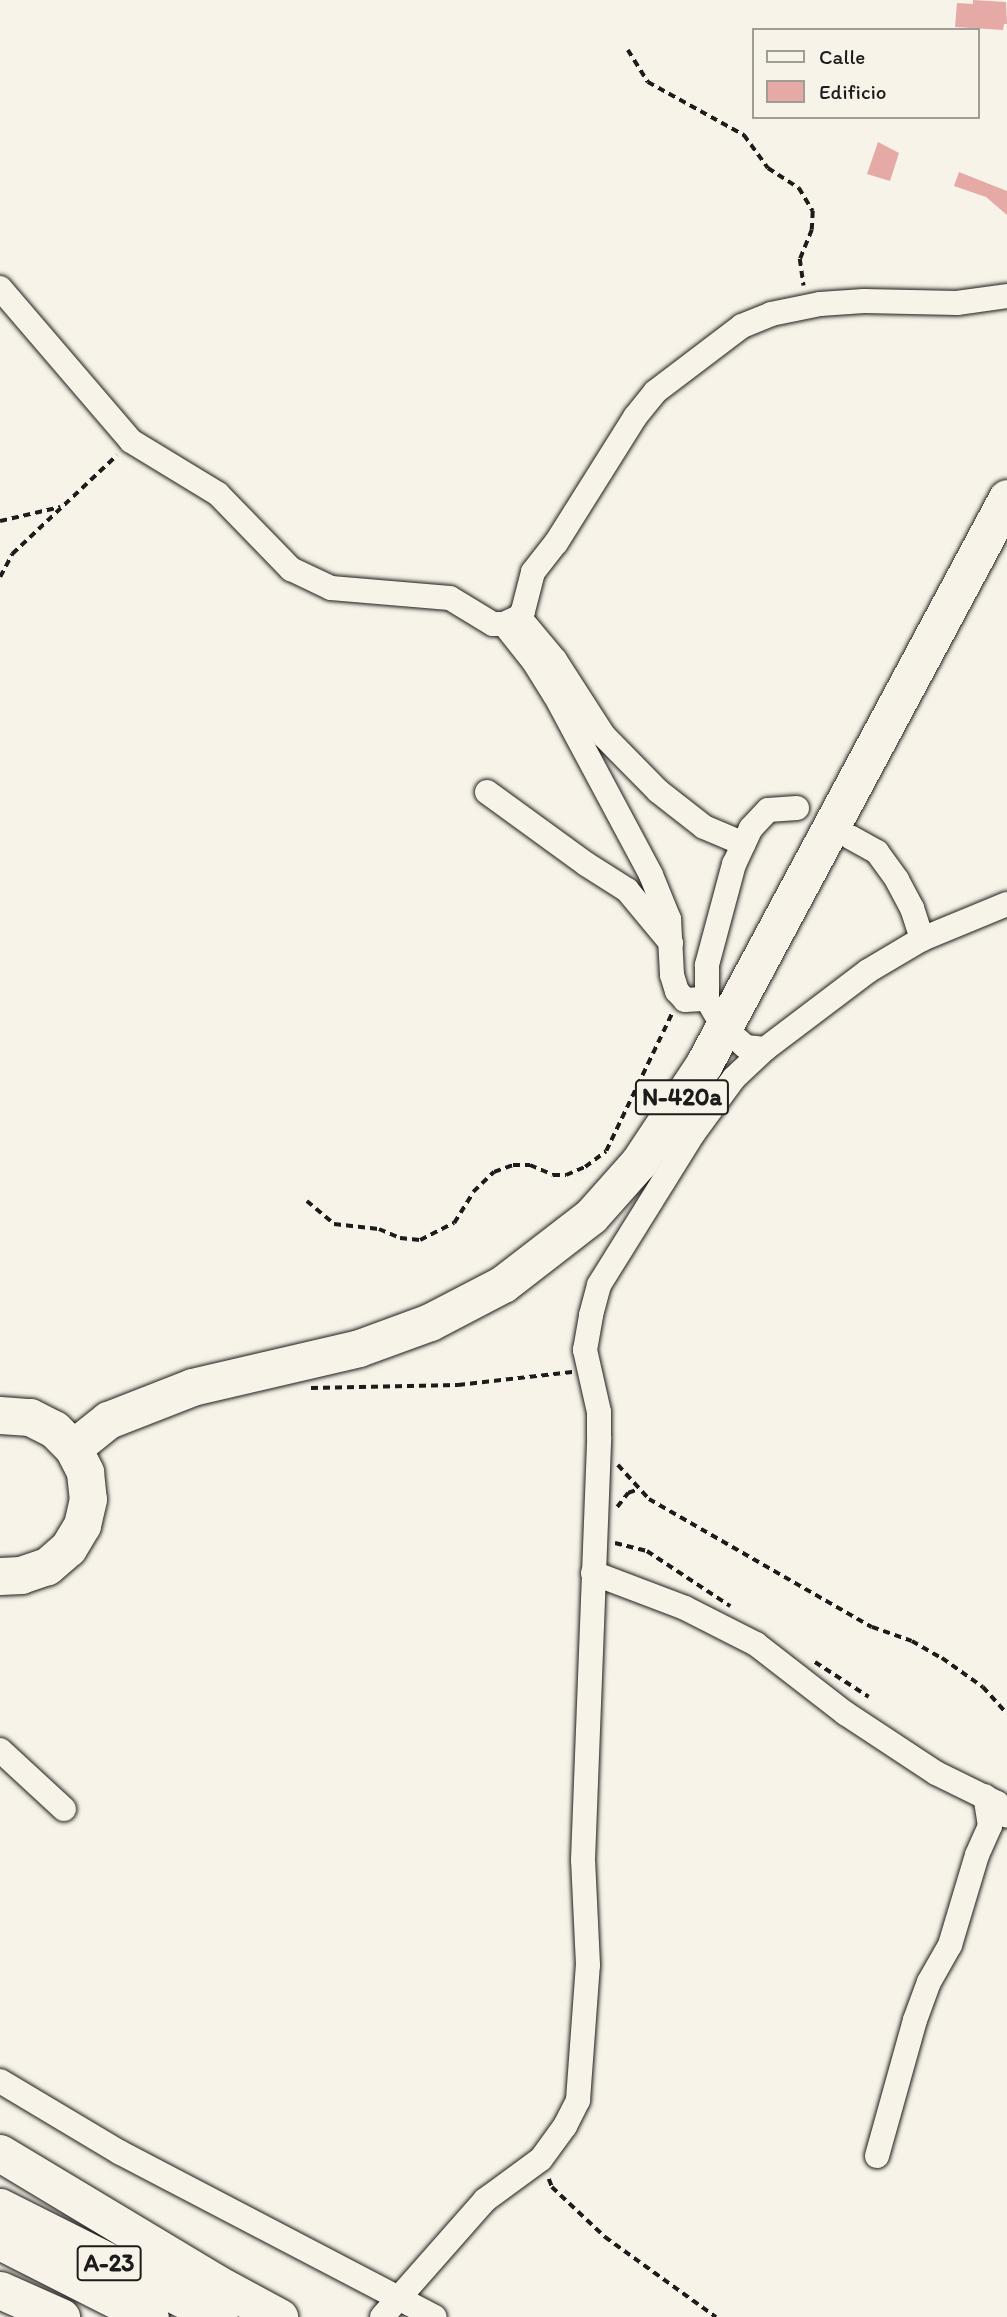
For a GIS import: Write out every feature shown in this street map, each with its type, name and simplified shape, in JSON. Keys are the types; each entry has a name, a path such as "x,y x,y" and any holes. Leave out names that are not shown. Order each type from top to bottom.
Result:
{"highway":[{"name":"N-420a","path":"73,1448 108,1420 181,1391 359,1348 430,1322 503,1284 591,1216 639,1162 704,1064 715,1013 1007,498"},
{"path":"0,1415 30,1417 54,1429 73,1448 85,1472 88,1499 82,1525 68,1548 47,1566 21,1575 0,1576"},
{"path":"0,2153 216,2283 279,2317"},
{"name":"A-23","path":"0,2207 219,2317"},
{"name":"A-23","path":"0,2242 150,2317"},
{"path":"0,2290 61,2317"}],"street":[{"path":"0,288 131,442 218,494 291,569 331,588 450,598 493,624 512,621"},
{"path":"512,621 533,572 556,543 635,417 655,392 742,326 796,307 864,301 957,303 1007,296"},
{"path":"512,621 555,660 604,736 658,791 704,827 744,844"},
{"path":"512,621 555,695 650,875 669,919 672,975 681,995 685,1000 715,1013 746,1047 765,1049"},
{"path":"487,792 586,864 627,890 672,944"},
{"path":"715,1013 707,965 717,920 744,844 751,828 768,810 797,808"},
{"path":"850,837 877,852 897,880 912,908 922,939"},
{"path":"382,2317 485,2200 541,2160 565,2126 578,2100 583,2058 587,1965 583,1860 598,1437 598,1412 585,1350 599,1284 693,1135 734,1078 765,1049 868,971 922,939 1007,904"},
{"path":"593,1573 685,1608 756,1644 845,1713 936,1773 997,1803 1007,1816"},
{"path":"0,1750 64,1809"},
{"path":"877,2156 915,2020 929,1982 950,1945 976,1855 990,1826 985,1796"},
{"path":"0,2081 119,2152 435,2317"}],"path":[{"path":"628,50 648,82 710,119 744,135 768,169 799,188 813,211 813,220 812,230 800,260 804,286 796,307"},
{"path":"0,577 12,554 131,442"},
{"path":"0,521 62,507"},
{"path":"307,1200 334,1224 379,1229 400,1238 420,1240 454,1223 473,1192 494,1172 513,1165 530,1166 553,1175 566,1175 585,1167 606,1151 619,1128 681,995"},
{"path":"301,1389 458,1385 588,1370"},
{"path":"598,1437 627,1477 649,1499 872,1627 912,1640 932,1652 983,1687 1007,1714"},
{"path":"541,2160 552,2187 605,2237 716,2317"}],"building":[{"path":"973,0 1006,2 1007,24 1004,24 1003,30 955,27 957,3 973,4"},
{"path":"878,142 899,153 890,181 867,174"},
{"path":"959,172 1007,191 1007,215 986,197 954,186"}]}
